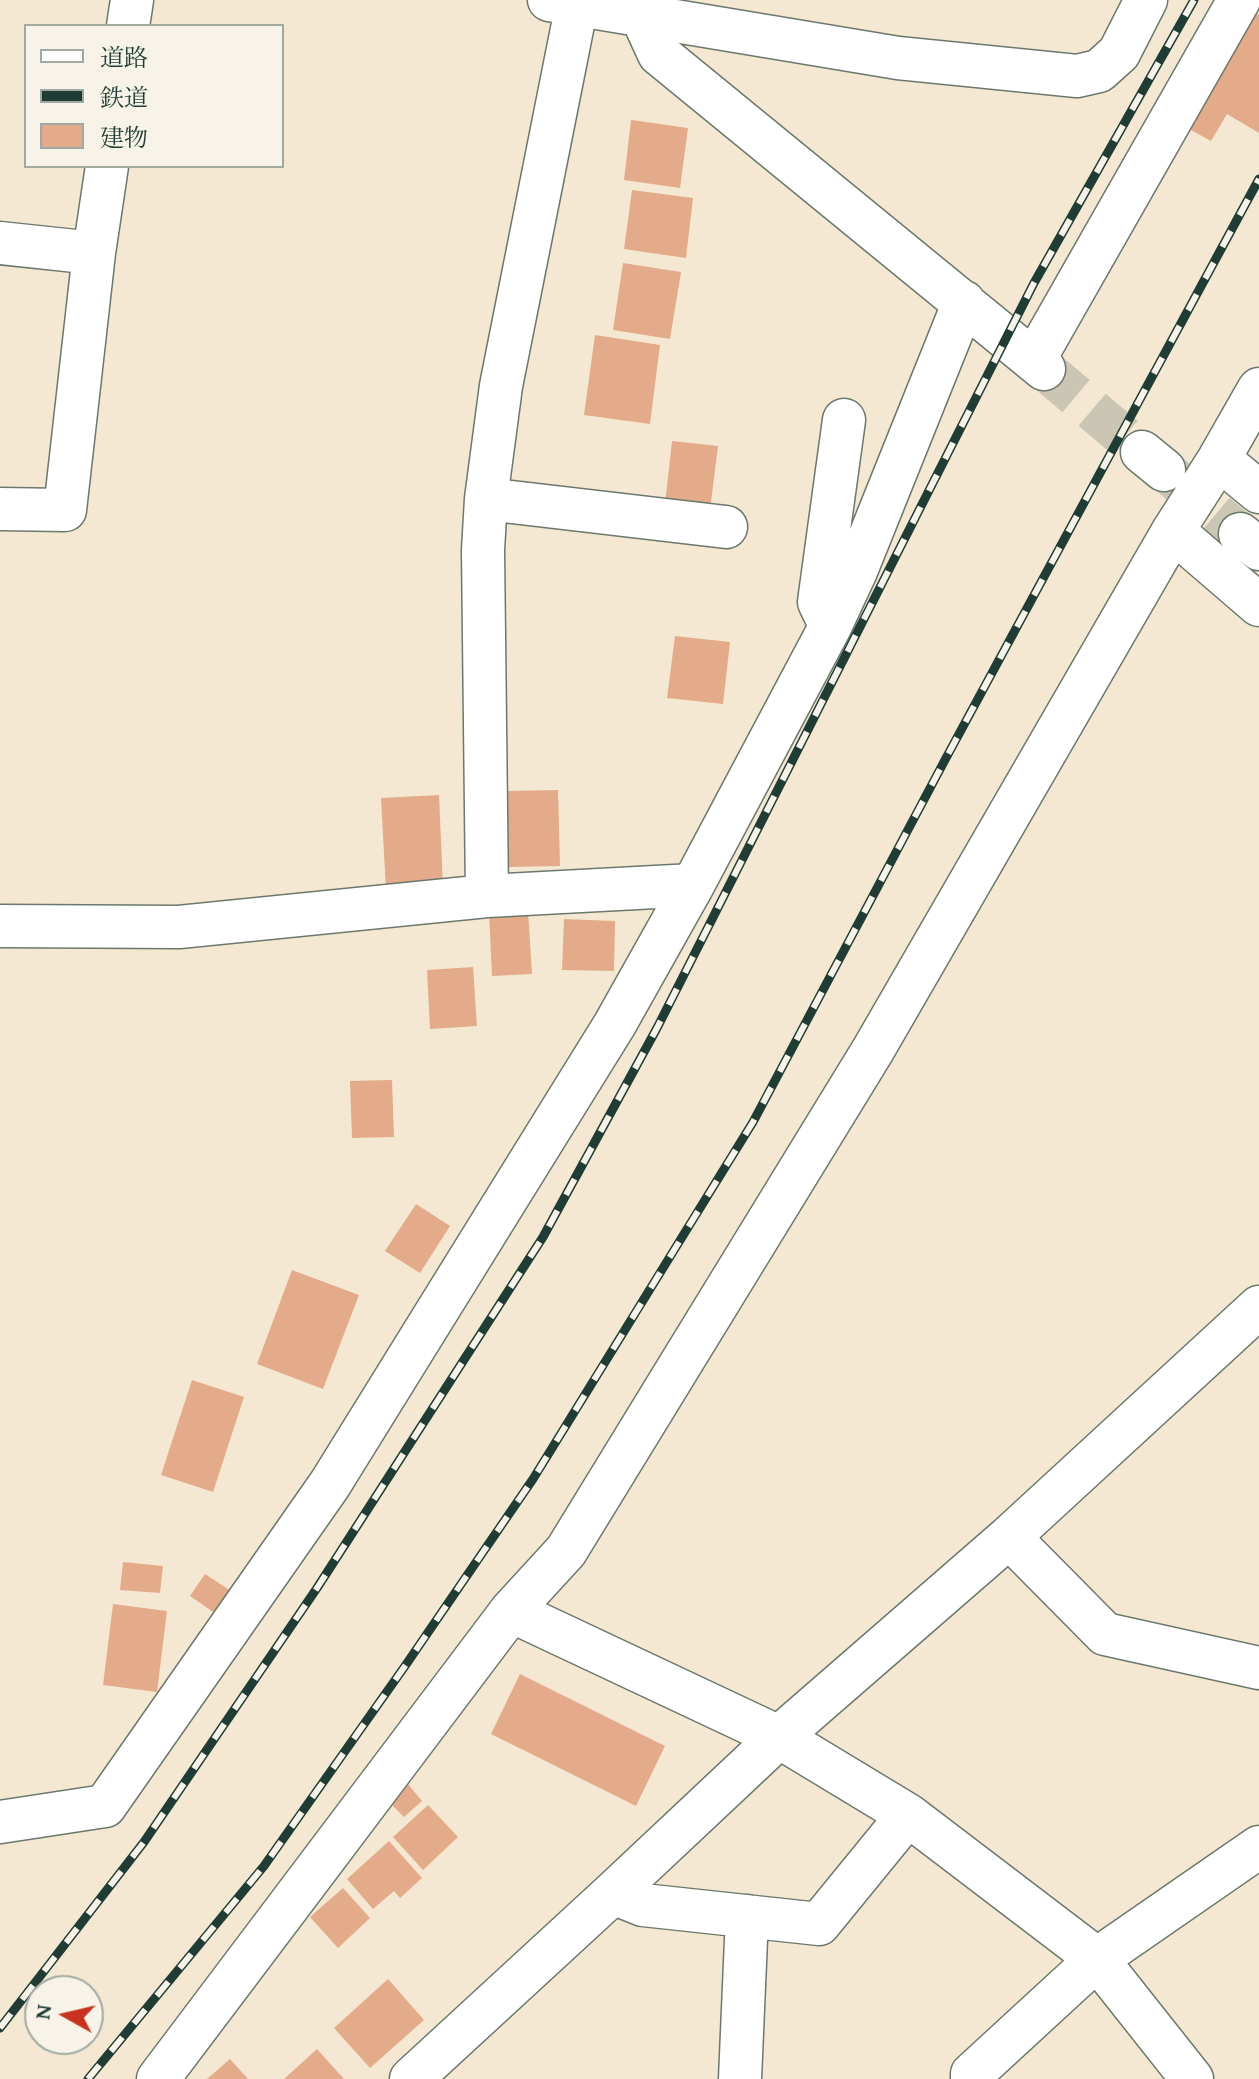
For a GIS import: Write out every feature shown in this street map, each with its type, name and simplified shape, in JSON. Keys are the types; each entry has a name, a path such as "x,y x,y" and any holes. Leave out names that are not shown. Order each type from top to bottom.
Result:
{"street":[{"path":"128,24 132,0"},
{"path":"487,896 483,566 486,499 562,2 898,58 1077,76 1099,71 1119,53 1146,0"},
{"path":"642,17 659,54 1039,365 1239,0"},
{"path":"0,509 65,510 107,168"},
{"path":"0,243 94,253"},
{"path":"0,1822 105,1806 330,1484 615,1024 693,885 830,627 856,571 964,302"},
{"path":"158,2079 511,1611 566,1551 873,1050 1173,531 1259,389"},
{"path":"830,627 819,602 844,420"},
{"path":"1219,459 1259,492"},
{"path":"486,499 726,527"},
{"path":"1173,531 1259,605"},
{"path":"0,926 179,927 487,896 693,885"},
{"path":"411,2079 779,1737 1009,1537 1259,1307"},
{"path":"1009,1537 1105,1634 1259,1668"},
{"path":"511,1611 779,1737 908,1815 1097,1959 1192,2079"},
{"path":"613,1893 643,1905 819,1924 908,1815"},
{"path":"972,2079 972,2074 1097,1959 1259,1847"},
{"path":"740,2079 747,1916"}],"building":[{"path":"1256,13 1259,15 1259,133 1227,114 1211,141 1189,129"},
{"path":"631,120 688,128 680,188 624,180"},
{"path":"632,190 693,198 686,258 624,249"},
{"path":"623,263 681,272 670,339 613,330"},
{"path":"595,335 660,345 650,424 584,415"},
{"path":"672,441 718,446 710,510 665,504"},
{"path":"675,636 730,642 723,704 667,698"},
{"path":"558,790 560,866 508,867 506,791"},
{"path":"439,795 443,887 386,890 381,798"},
{"path":"528,911 532,974 492,976 489,913"},
{"path":"564,919 615,921 614,971 562,970"},
{"path":"473,967 477,1026 430,1029 427,970"},
{"path":"392,1080 394,1137 352,1138 350,1081"},
{"path":"416,1204 450,1226 420,1273 385,1251"},
{"path":"292,1270 359,1295 323,1389 257,1364"},
{"path":"192,1380 244,1397 213,1492 161,1475"},
{"path":"123,1562 163,1566 160,1593 120,1590"},
{"path":"205,1574 234,1593 219,1616 190,1596"},
{"path":"113,1604 167,1611 157,1692 103,1685"},
{"path":"520,1674 665,1746 636,1806 491,1734"},
{"path":"408,1784 422,1801 404,1817 389,1802"},
{"path":"428,1805 458,1837 423,1870 393,1837"},
{"path":"389,1841 422,1878 400,1898 394,1891 373,1909 347,1879"},
{"path":"343,1888 370,1918 338,1948 310,1917"},
{"path":"388,1979 424,2020 370,2068 334,2028"},
{"path":"317,2049 344,2079 284,2079"},
{"path":"230,2059 248,2079 207,2079"}],"tunnel":[{"path":"1044,369 1142,452"},
{"path":"1168,473 1240,534"}],"railway":[{"path":"0,2028 144,1842 317,1588 543,1237 657,1028 1034,283 1194,0"},
{"path":"88,2079 264,1866 533,1479 753,1122 1259,179"}]}
